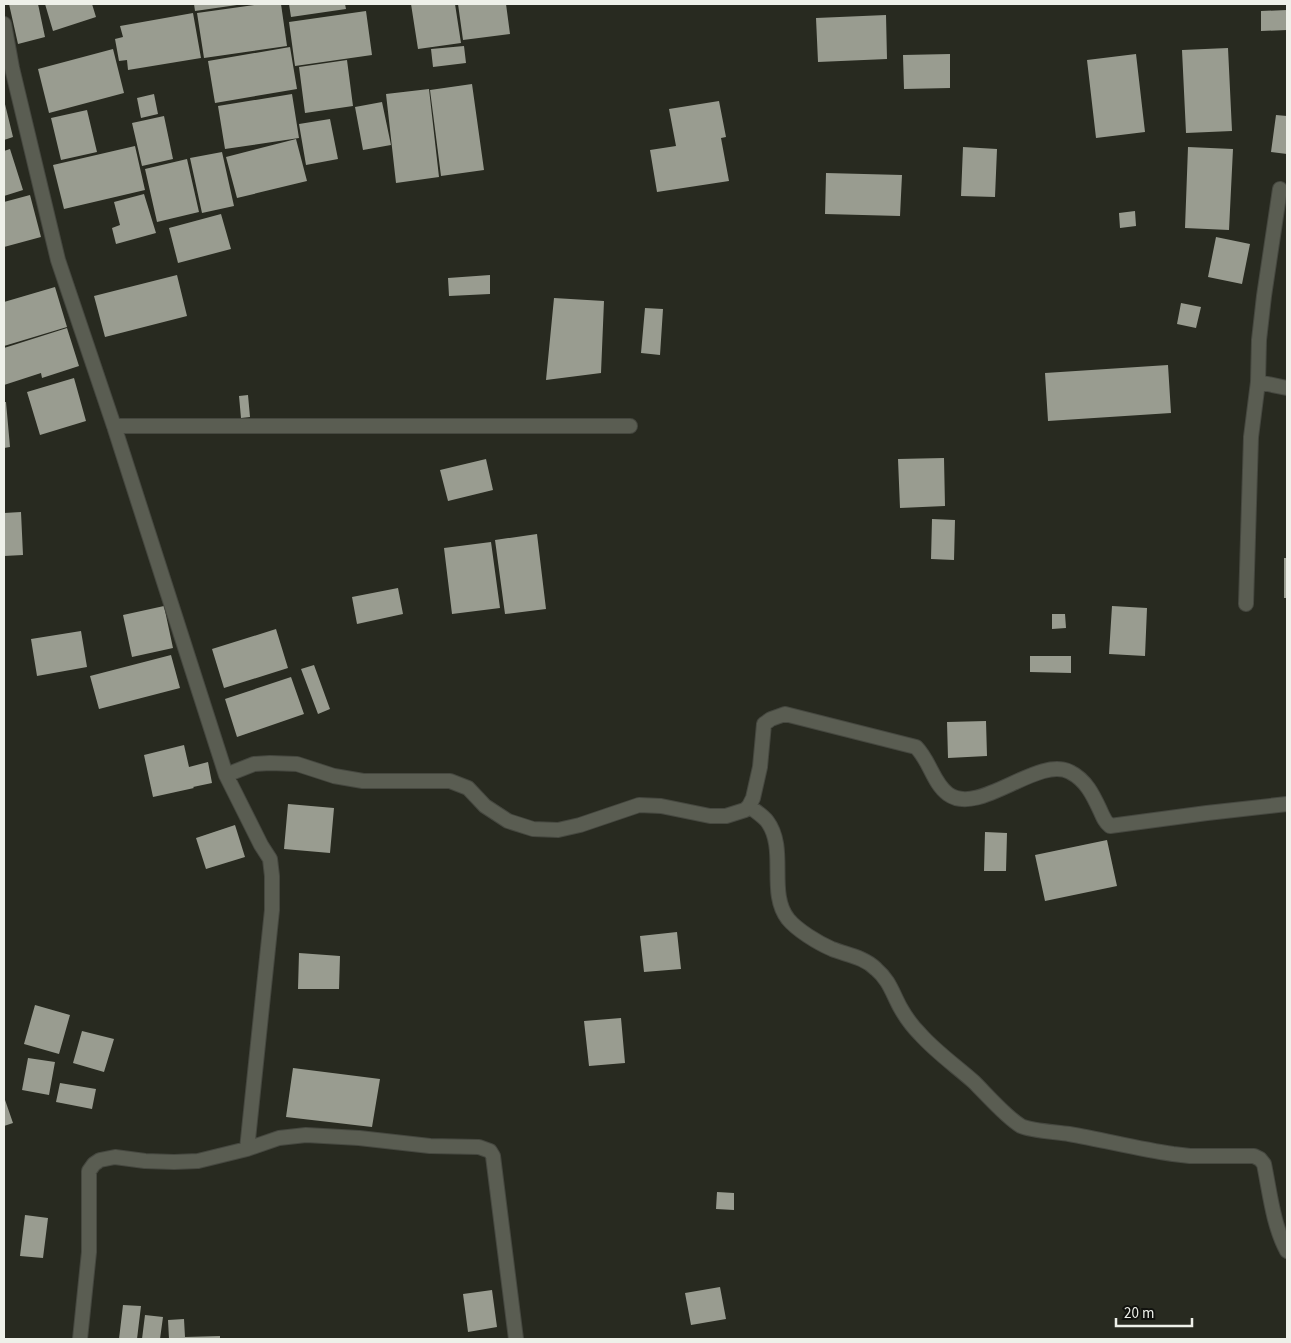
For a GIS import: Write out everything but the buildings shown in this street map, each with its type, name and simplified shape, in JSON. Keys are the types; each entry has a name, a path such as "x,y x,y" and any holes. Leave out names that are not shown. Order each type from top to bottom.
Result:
{"street":[{"path":"4,24 12,68 58,260 114,426 226,775 270,859 272,910 248,1149"},
{"path":"1246,604 1252,437 1258,382 1260,331 1280,189"},
{"path":"1258,382 1287,388"},
{"path":"114,426 630,426"},
{"path":"226,775 254,764 270,763 297,764 334,776 363,781 450,781 468,788 485,806 508,821 533,829 558,830 580,825 639,805 661,806 710,816 726,816 741,812 749,806 756,790 764,724 771,718 785,714 916,748 923,755 941,788 950,796 959,798 973,799 986,795 1044,771 1066,770 1081,780 1091,791 1106,822 1110,826 1287,804"},
{"path":"749,806 762,816 773,832 776,842 779,896 788,919 796,927 820,943 857,957 874,966 888,982 900,1006 920,1035 973,1081 1012,1119 1022,1127 1070,1134 1155,1152 1190,1156 1254,1156 1264,1164 1279,1233 1287,1251"},
{"path":"80,1339 89,1252 89,1171 94,1164 100,1160 115,1157 145,1161 198,1161 248,1149 279,1138 306,1135 359,1138 430,1146 479,1147 490,1151 493,1156 516,1339"}]}
